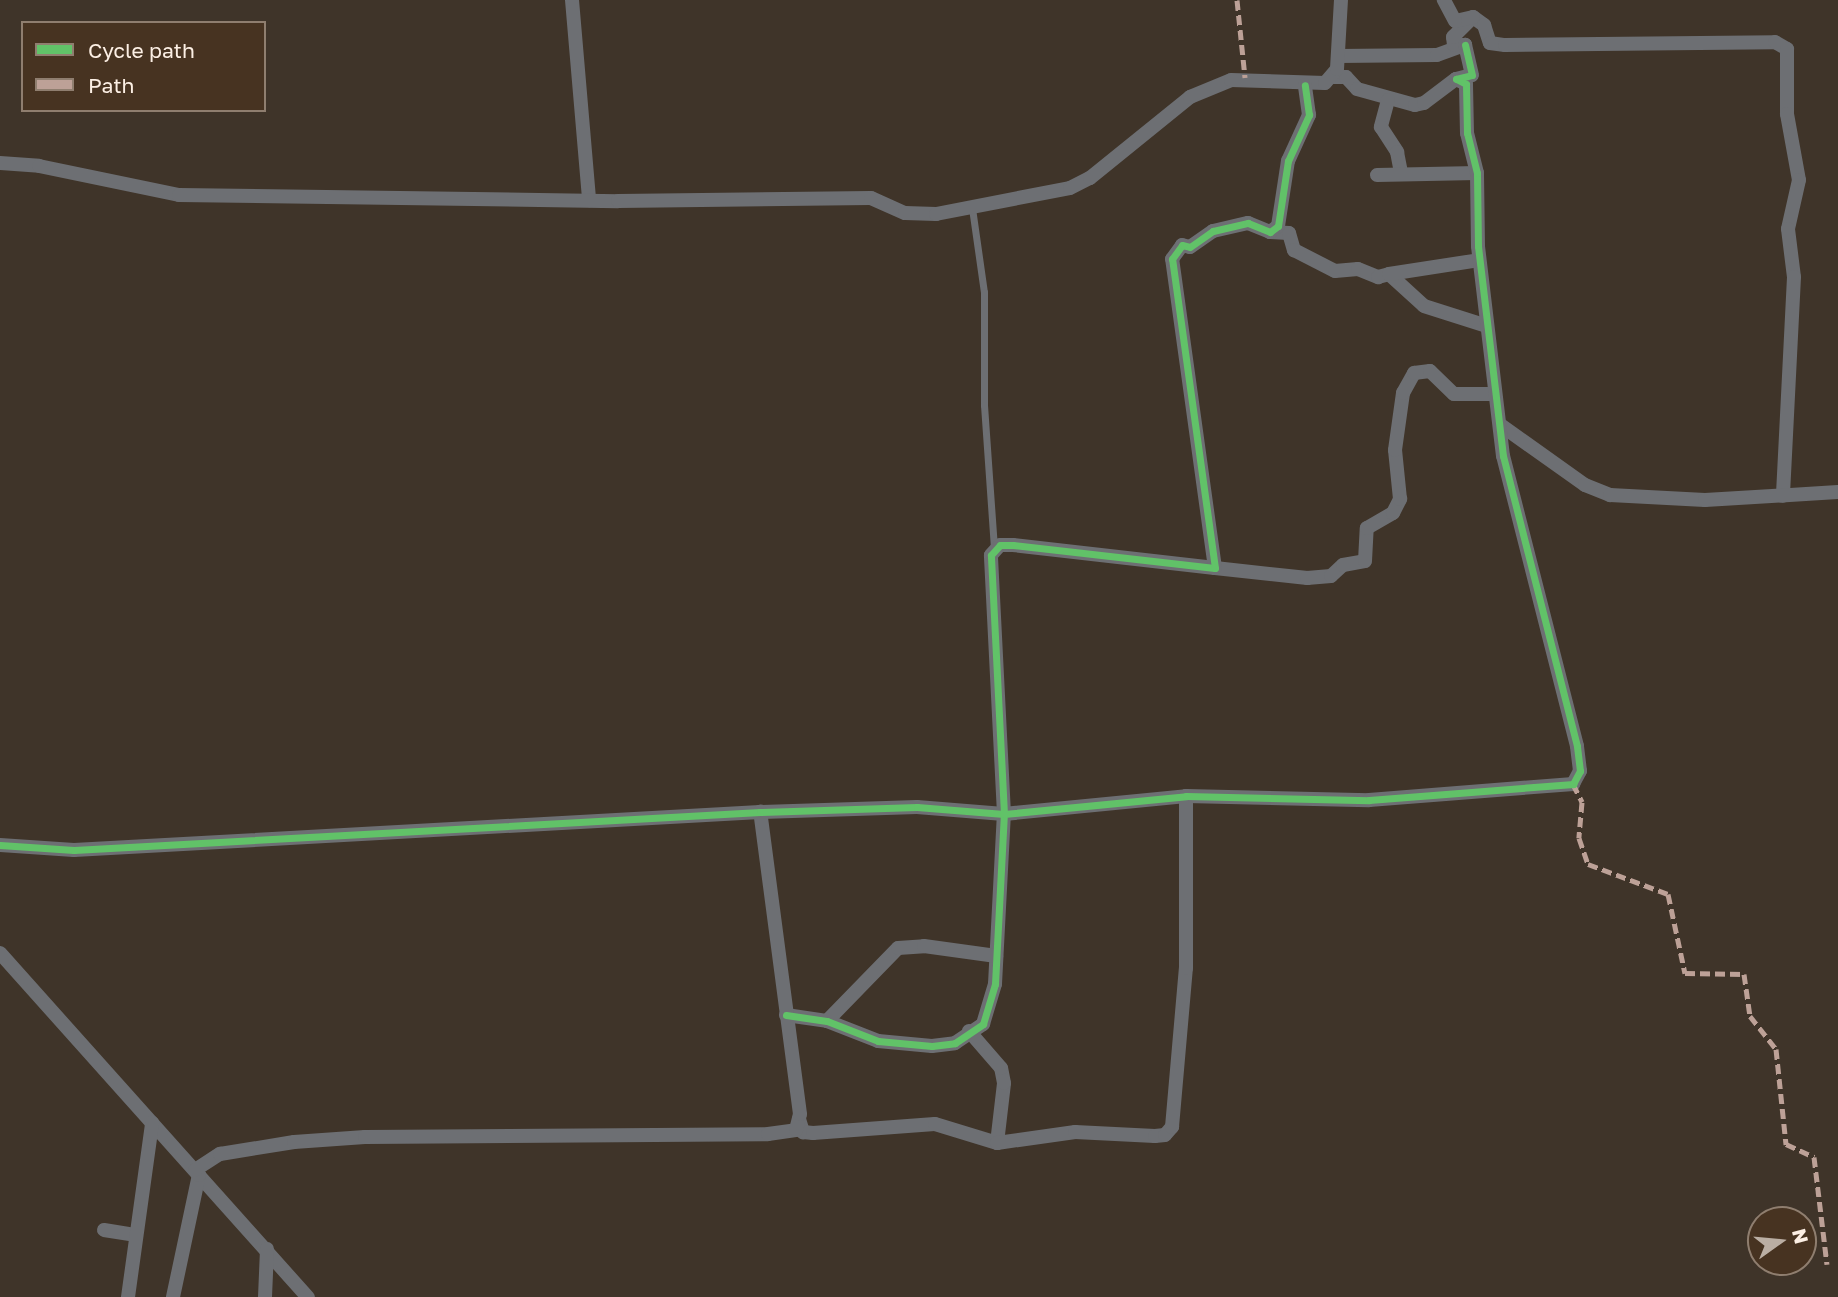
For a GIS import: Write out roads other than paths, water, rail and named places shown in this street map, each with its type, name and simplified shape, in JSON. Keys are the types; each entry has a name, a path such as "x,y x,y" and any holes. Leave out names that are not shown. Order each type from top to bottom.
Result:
{"street":[{"path":"572,0 589,200"},
{"path":"1333,77 1339,56 1341,0"},
{"path":"1444,0 1455,21 1473,17 1484,25 1490,43 1775,42 1787,49 1787,114 1800,180 1788,229 1794,277 1783,496"},
{"path":"1465,45 1454,45 1453,37 1473,17"},
{"path":"0,163 39,166 179,195 589,200 870,198 905,213 972,208 1055,192 1090,178 1168,113 1212,87 1245,78 1305,85 1333,77 1346,77 1357,89 1388,100 1424,103 1456,79 1472,75 1465,45"},
{"path":"1339,56 1437,55 1465,45"},
{"path":"0,845 74,850 760,812 917,807 1004,814 1186,796 1368,800 1518,791 1565,786 1577,780 1577,746 1503,449 1479,260 1477,173 1474,148 1466,133 1466,84 1456,79"},
{"path":"1270,232 1281,220 1288,160 1309,116 1305,85"},
{"path":"1388,100 1381,127 1397,152 1401,173"},
{"path":"1377,175 1477,173"},
{"path":"1215,568 1172,260 1186,246 1213,231 1248,223 1270,232 1290,233 1294,250 1335,271 1357,269 1378,277 1479,260"},
{"path":"1389,274 1424,306 1487,326"},
{"path":"786,1015 827,1021 878,1041 932,1046 955,1043 969,1031 978,1030 988,1015 996,956 1004,814 990,567 994,549 1013,545 1307,578 1331,576 1343,565 1365,561 1367,528 1393,513 1400,499 1395,450 1402,393 1414,373 1430,371 1454,394 1495,394"},
{"path":"1502,426 1585,485 1610,495 1705,500 1838,492"},
{"path":"760,812 799,1119 803,1132 935,1124 997,1143 1075,1132 1155,1136 1165,1135 1172,1127 1186,968 1186,796"},
{"path":"827,1021 898,948 915,946 996,956"},
{"path":"0,953 308,1297"},
{"path":"969,1031 1001,1068 1004,1083 997,1143"},
{"path":"173,1297 197,1172 212,1156 294,1142 365,1138 768,1134 796,1130 799,1119"},
{"path":"128,1297 152,1123"},
{"path":"104,1230 135,1235"},
{"path":"265,1297 267,1249"}],"lane":[{"path":"972,208 984,292 984,405 994,549"}]}
